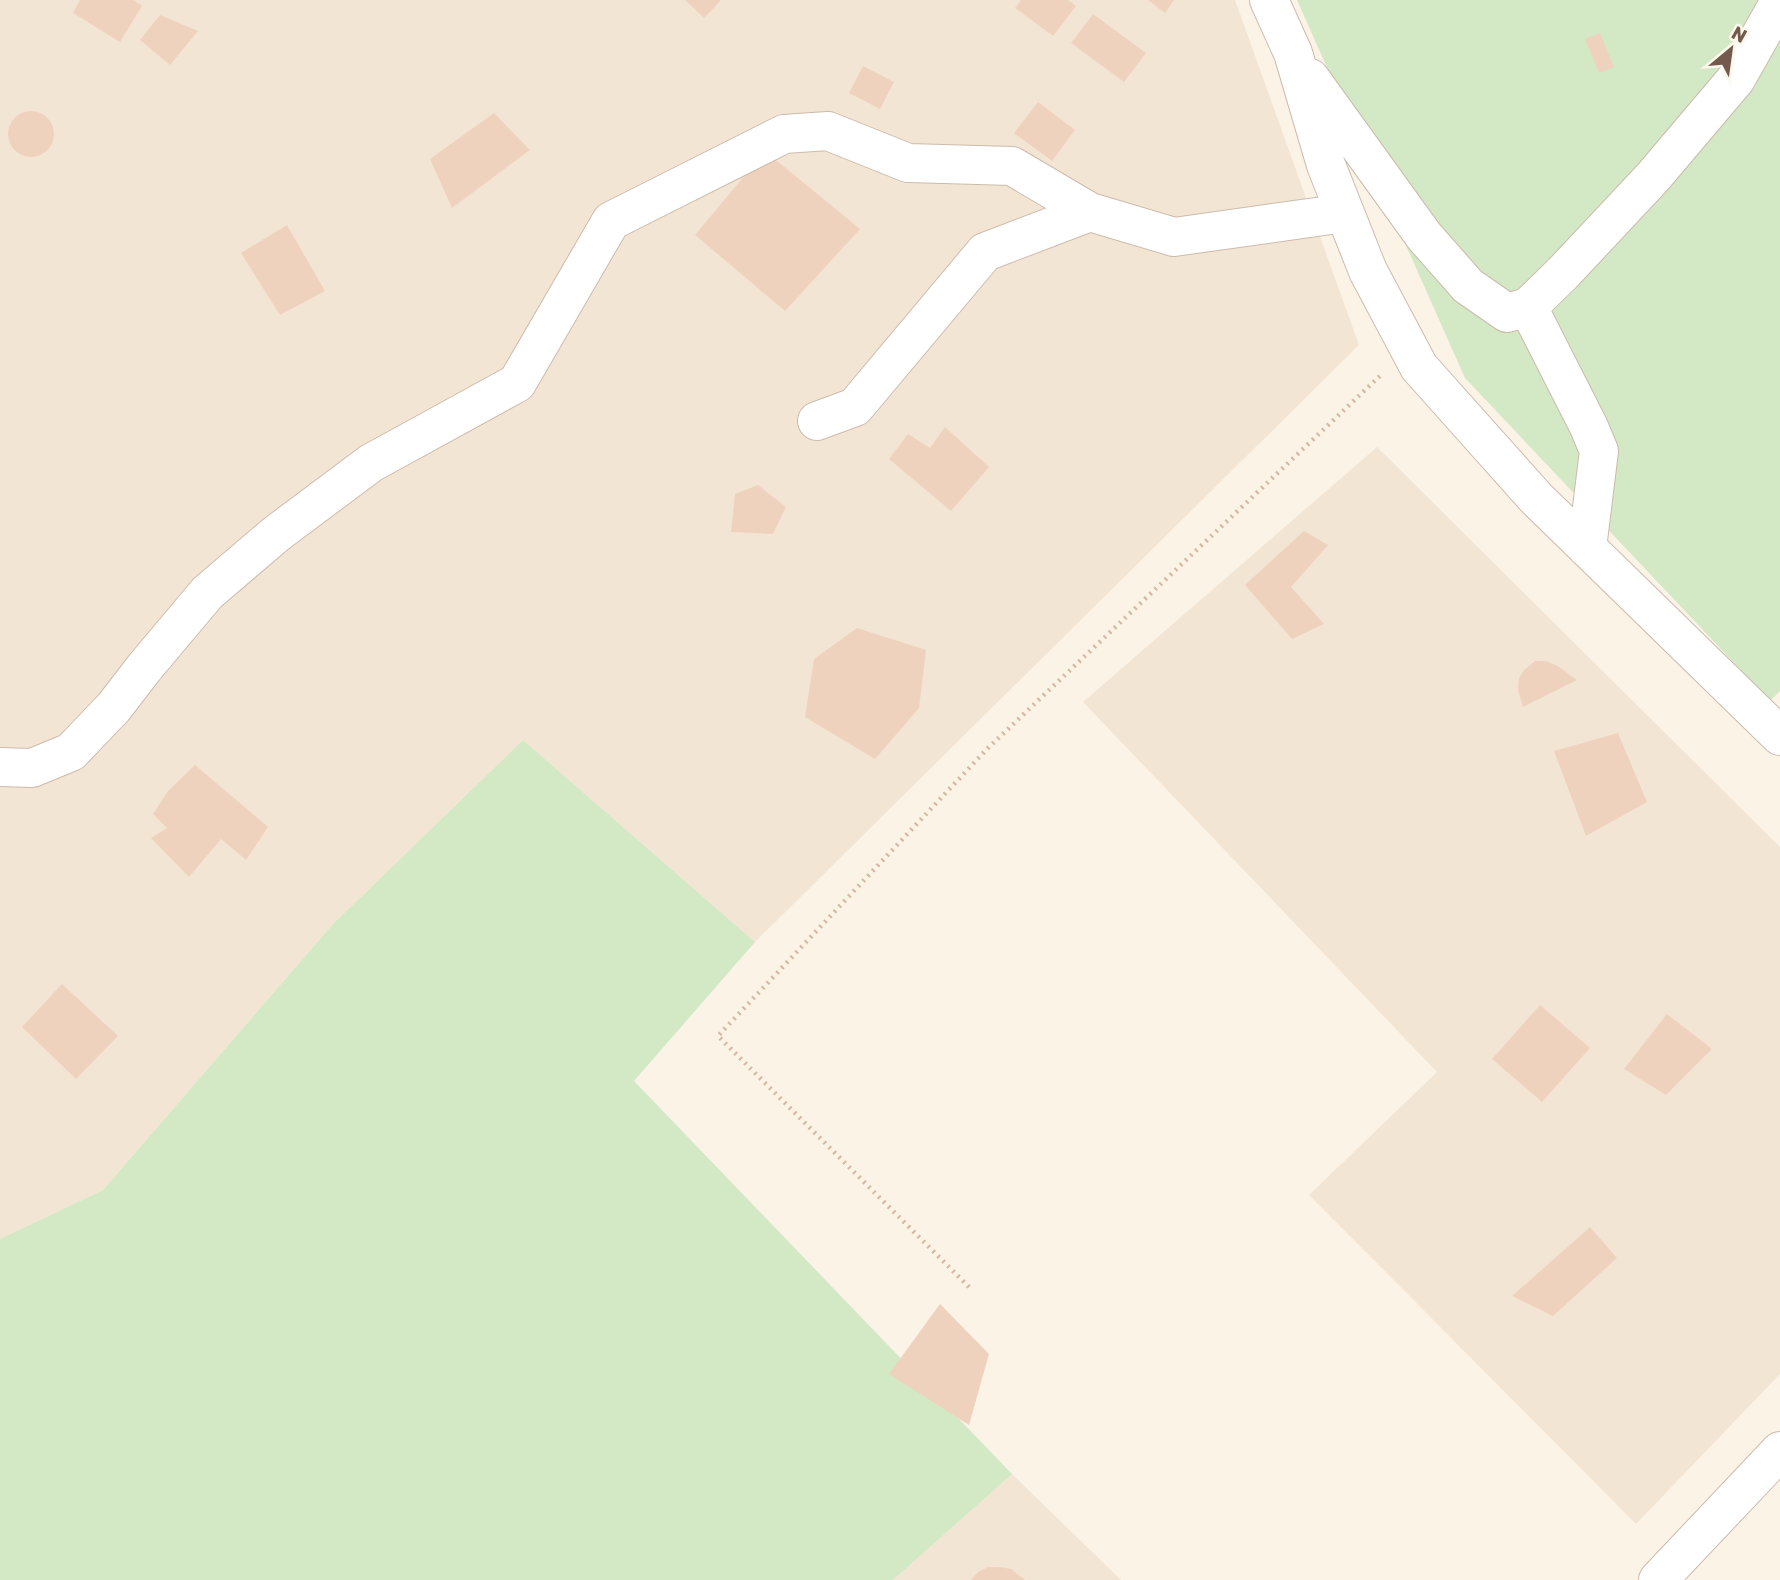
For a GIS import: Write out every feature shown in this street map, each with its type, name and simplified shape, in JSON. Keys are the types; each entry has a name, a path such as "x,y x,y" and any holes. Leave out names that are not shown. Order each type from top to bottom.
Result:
{"street":[{"path":"1269,0 1293,53 1326,164 1368,271 1419,367 1536,498 1780,736"},
{"path":"1293,53 1424,236 1468,286 1507,313 1528,307 1653,177 1736,79 1780,1"},
{"path":"0,767 32,768 71,752 114,707 207,593 276,534 371,463 517,383 611,221 784,134 828,131 908,163 1012,166 1090,212 1174,237 1345,213"},
{"path":"817,421 855,407 985,251 1090,212"},
{"path":"1528,307 1599,451 1587,548"},
{"path":"1658,1580 1780,1451"}],"path":[{"path":"969,1287 718,1036 987,749 1409,348"}],"shaded area":[{"path":"0,0 1235,0 1359,345 755,942 523,740 333,924 103,1190 0,1239"},
{"path":"1377,447 1780,847 1780,1374 1636,1524 1309,1195 1437,1072 1083,702"},
{"path":"1012,1474 1121,1580 893,1580"}],"green space":[{"path":"1297,0 1780,0 1780,691 1770,701 1465,378"},
{"path":"523,740 755,942 634,1081 1012,1474 893,1580 0,1580 0,1239 103,1190 333,924"}],"building":[{"path":"80,0 133,0 142,6 120,42 73,13"},
{"path":"685,0 721,0 704,18"},
{"path":"1021,0 1068,0 1076,6 1053,36 1015,8"},
{"path":"1148,0 1174,0 1165,13"},
{"path":"1093,14 1146,53 1124,82 1071,43"},
{"path":"160,15 198,31 170,65 140,40"},
{"path":"1600,33 1614,67 1599,73 1585,39"},
{"path":"863,66 894,82 880,109 849,93"},
{"path":"1038,102 1075,130 1052,161 1014,133"},
{"path":"31,111 40,112 47,118 53,125 53,143 47,150 40,156 31,157 22,156 15,150 9,143 8,134 9,125 15,118 22,112"},
{"path":"494,113 530,150 452,208 430,159"},
{"path":"765,151 860,229 785,311 695,235"},
{"path":"287,225 325,291 280,315 241,253"},
{"path":"945,427 989,467 951,511 889,459 908,434 930,448"},
{"path":"758,485 786,507 773,534 731,532 735,494"},
{"path":"1304,531 1328,545 1291,587 1324,624 1292,639 1245,585"},
{"path":"857,628 926,650 919,708 875,759 805,717 814,659"},
{"path":"1535,661 1546,661 1558,666 1577,680 1523,707 1518,690 1519,678"},
{"path":"1618,733 1647,802 1586,836 1554,751"},
{"path":"195,765 268,827 246,860 221,839 189,877 151,838 167,828 153,814 168,791"},
{"path":"62,984 118,1036 76,1079 22,1027"},
{"path":"1540,1005 1590,1048 1542,1102 1492,1059"},
{"path":"1667,1014 1712,1049 1666,1095 1624,1069"},
{"path":"1590,1227 1617,1258 1553,1316 1512,1296"},
{"path":"940,1304 989,1354 969,1425 889,1374"},
{"path":"988,1567 1011,1569 1025,1580 971,1580 978,1572"}]}
